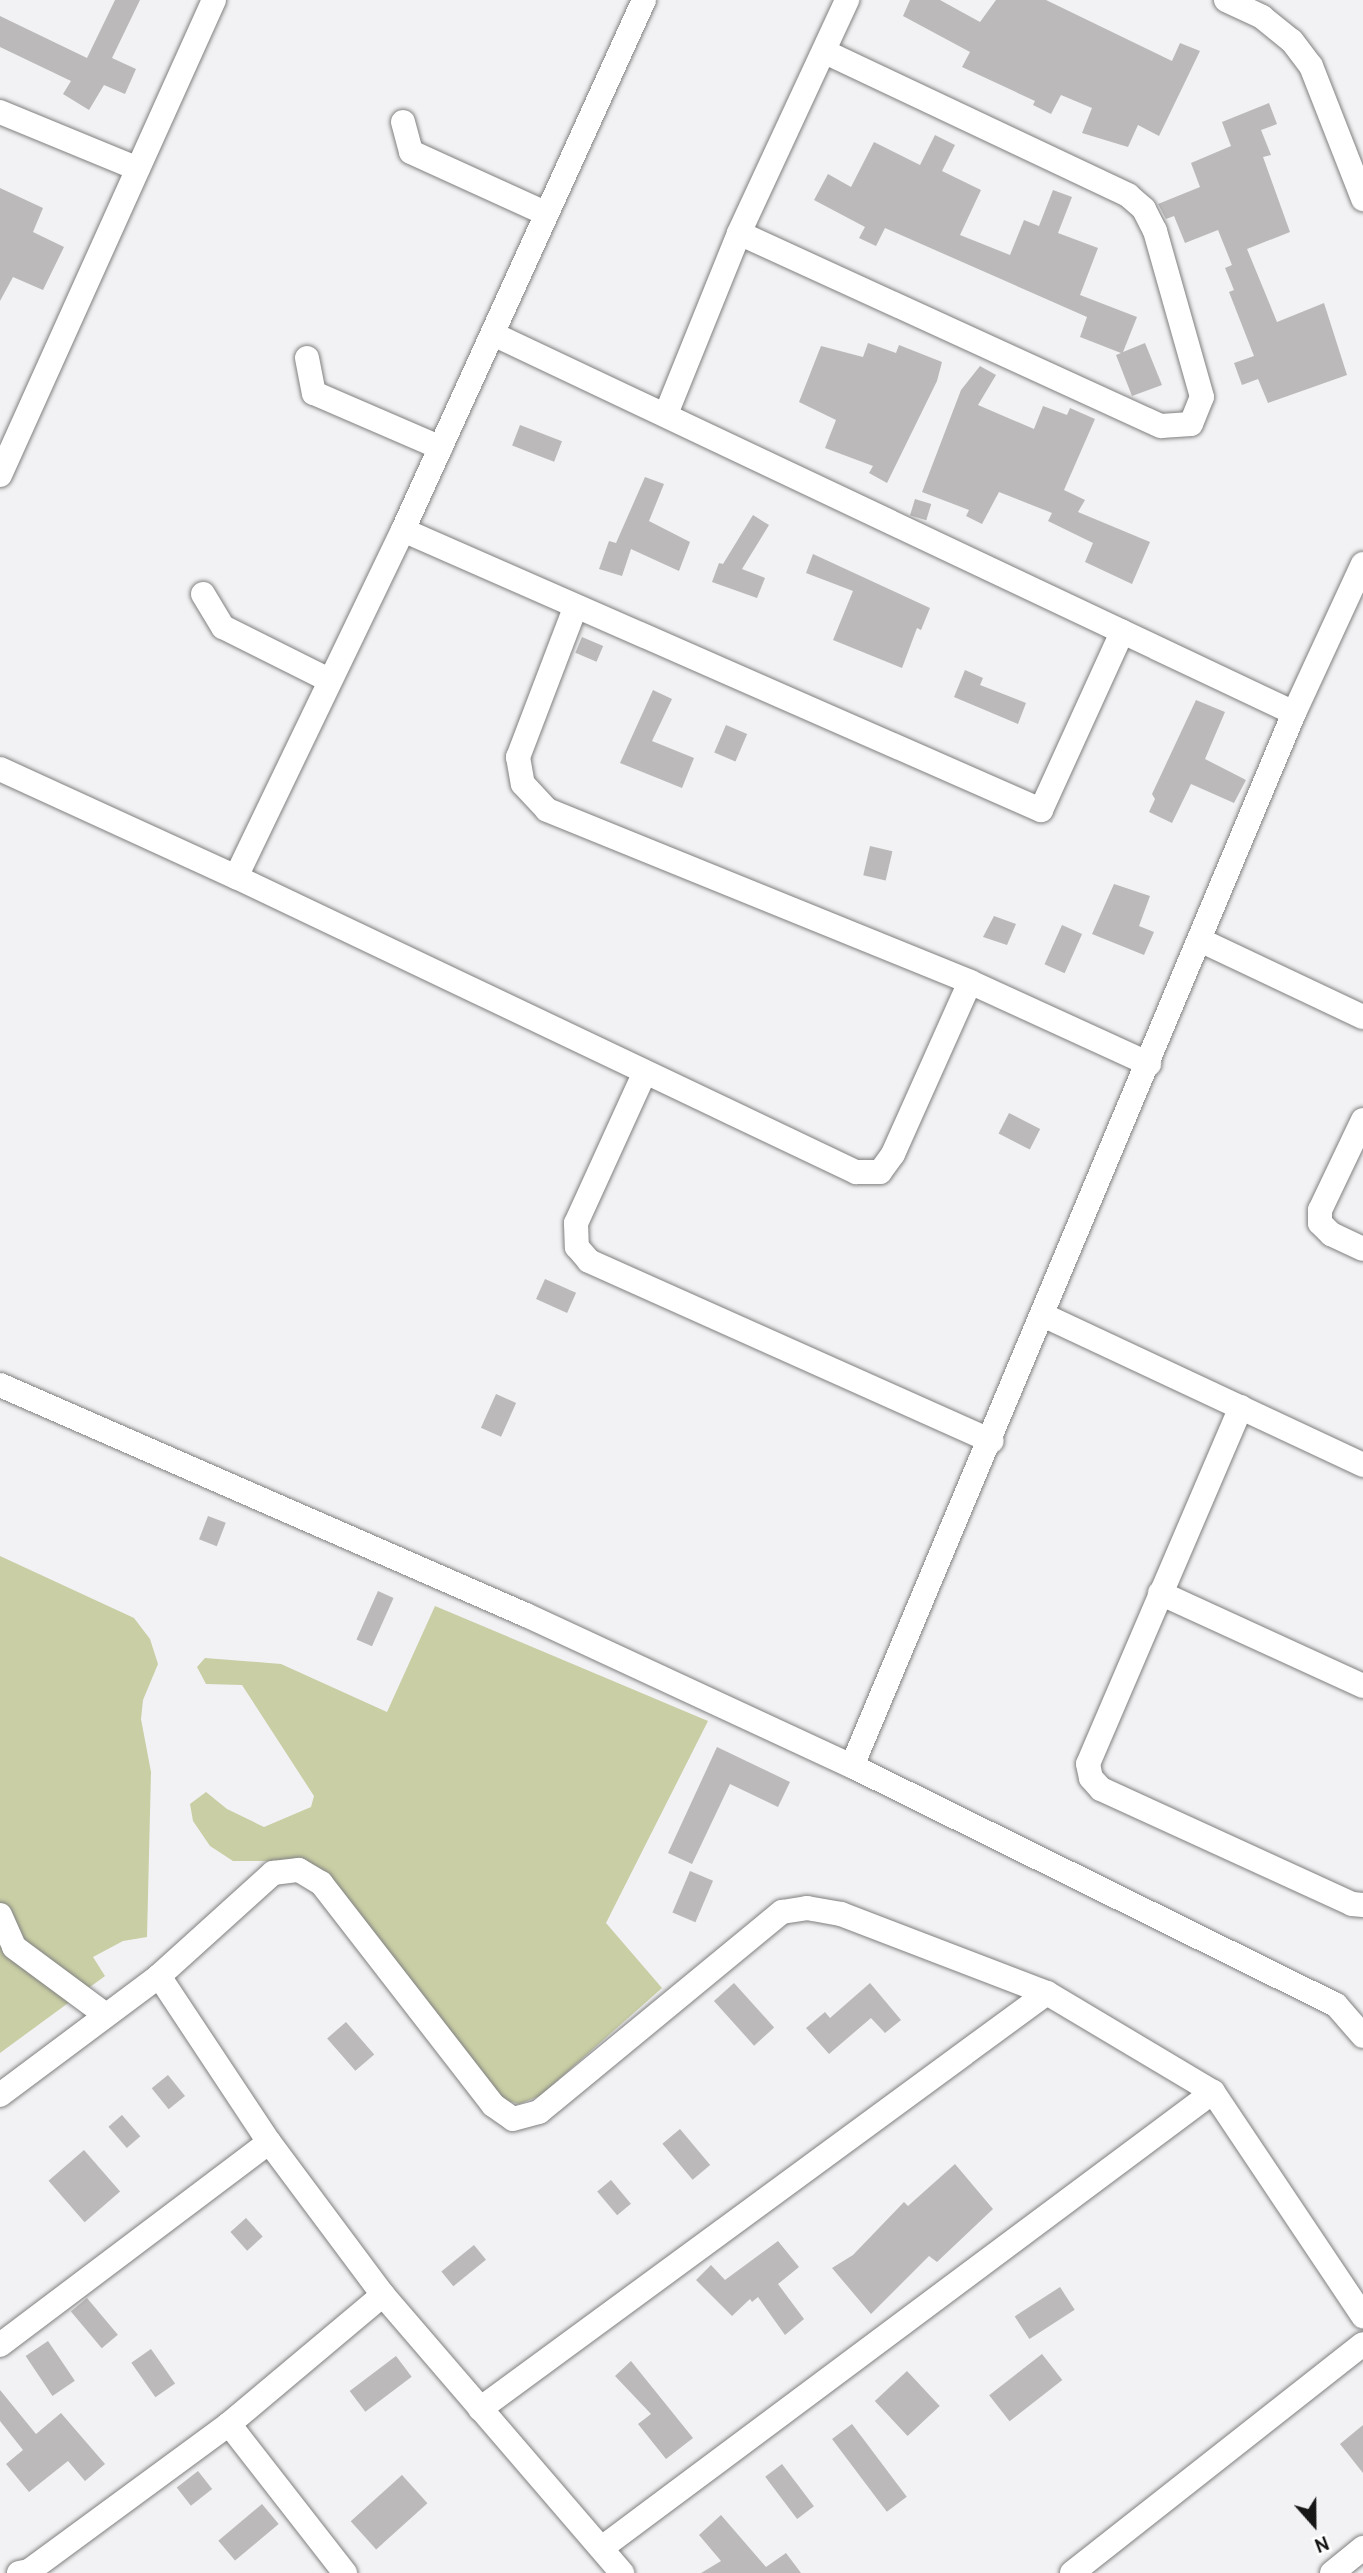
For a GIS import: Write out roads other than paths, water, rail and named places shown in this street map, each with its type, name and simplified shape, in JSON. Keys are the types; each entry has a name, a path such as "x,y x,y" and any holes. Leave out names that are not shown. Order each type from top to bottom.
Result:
{"street":[{"path":"0,475 215,0"},
{"path":"236,877 329,680 404,530 644,0"},
{"path":"666,414 739,233 847,0"},
{"path":"1226,0 1262,17 1292,41 1311,66 1363,199"},
{"path":"739,233 1161,426 1191,424 1202,397 1155,231 1144,209 1128,195 824,51"},
{"path":"0,112 138,169"},
{"path":"403,122 411,152 547,214"},
{"path":"493,334 1294,713"},
{"path":"307,358 314,393 441,448"},
{"path":"404,530 1041,810 1122,632"},
{"path":"852,1766 1045,1317 1294,713 1363,564"},
{"path":"203,594 223,627 329,680"},
{"path":"575,607 518,757 523,784 547,810 970,982 1149,1064"},
{"path":"0,769 236,877 644,1074 856,1172 880,1172 893,1154 970,982"},
{"path":"1200,940 1363,1017"},
{"path":"644,1074 576,1223 577,1247 589,1261 992,1441"},
{"path":"1363,1121 1320,1210 1320,1223 1331,1234 1363,1249"},
{"path":"1045,1317 1363,1465"},
{"path":"0,1385 526,1615 852,1766 1336,2005 1363,2036"},
{"path":"1241,1407 1088,1764 1091,1778 1101,1789 1352,1904 1363,1905"},
{"path":"1160,1593 1363,1686"},
{"path":"0,2095 159,1976 273,1872 299,1870 321,1883 493,2105 513,2119 539,2112 782,1912 807,1908 841,1913 1047,1993 1213,2092 1363,2316"},
{"path":"0,1915 14,1947 106,2015"},
{"path":"159,1976 269,2143 383,2295 603,2547 622,2573"},
{"path":"480,2409 1047,1993"},
{"path":"603,2547 1213,2092"},
{"path":"0,2345 269,2143"},
{"path":"26,2572 229,2424 383,2295"},
{"path":"1072,2573 1363,2344"},
{"path":"229,2424 345,2573"},
{"path":"1332,2573 1363,2548"}]}
